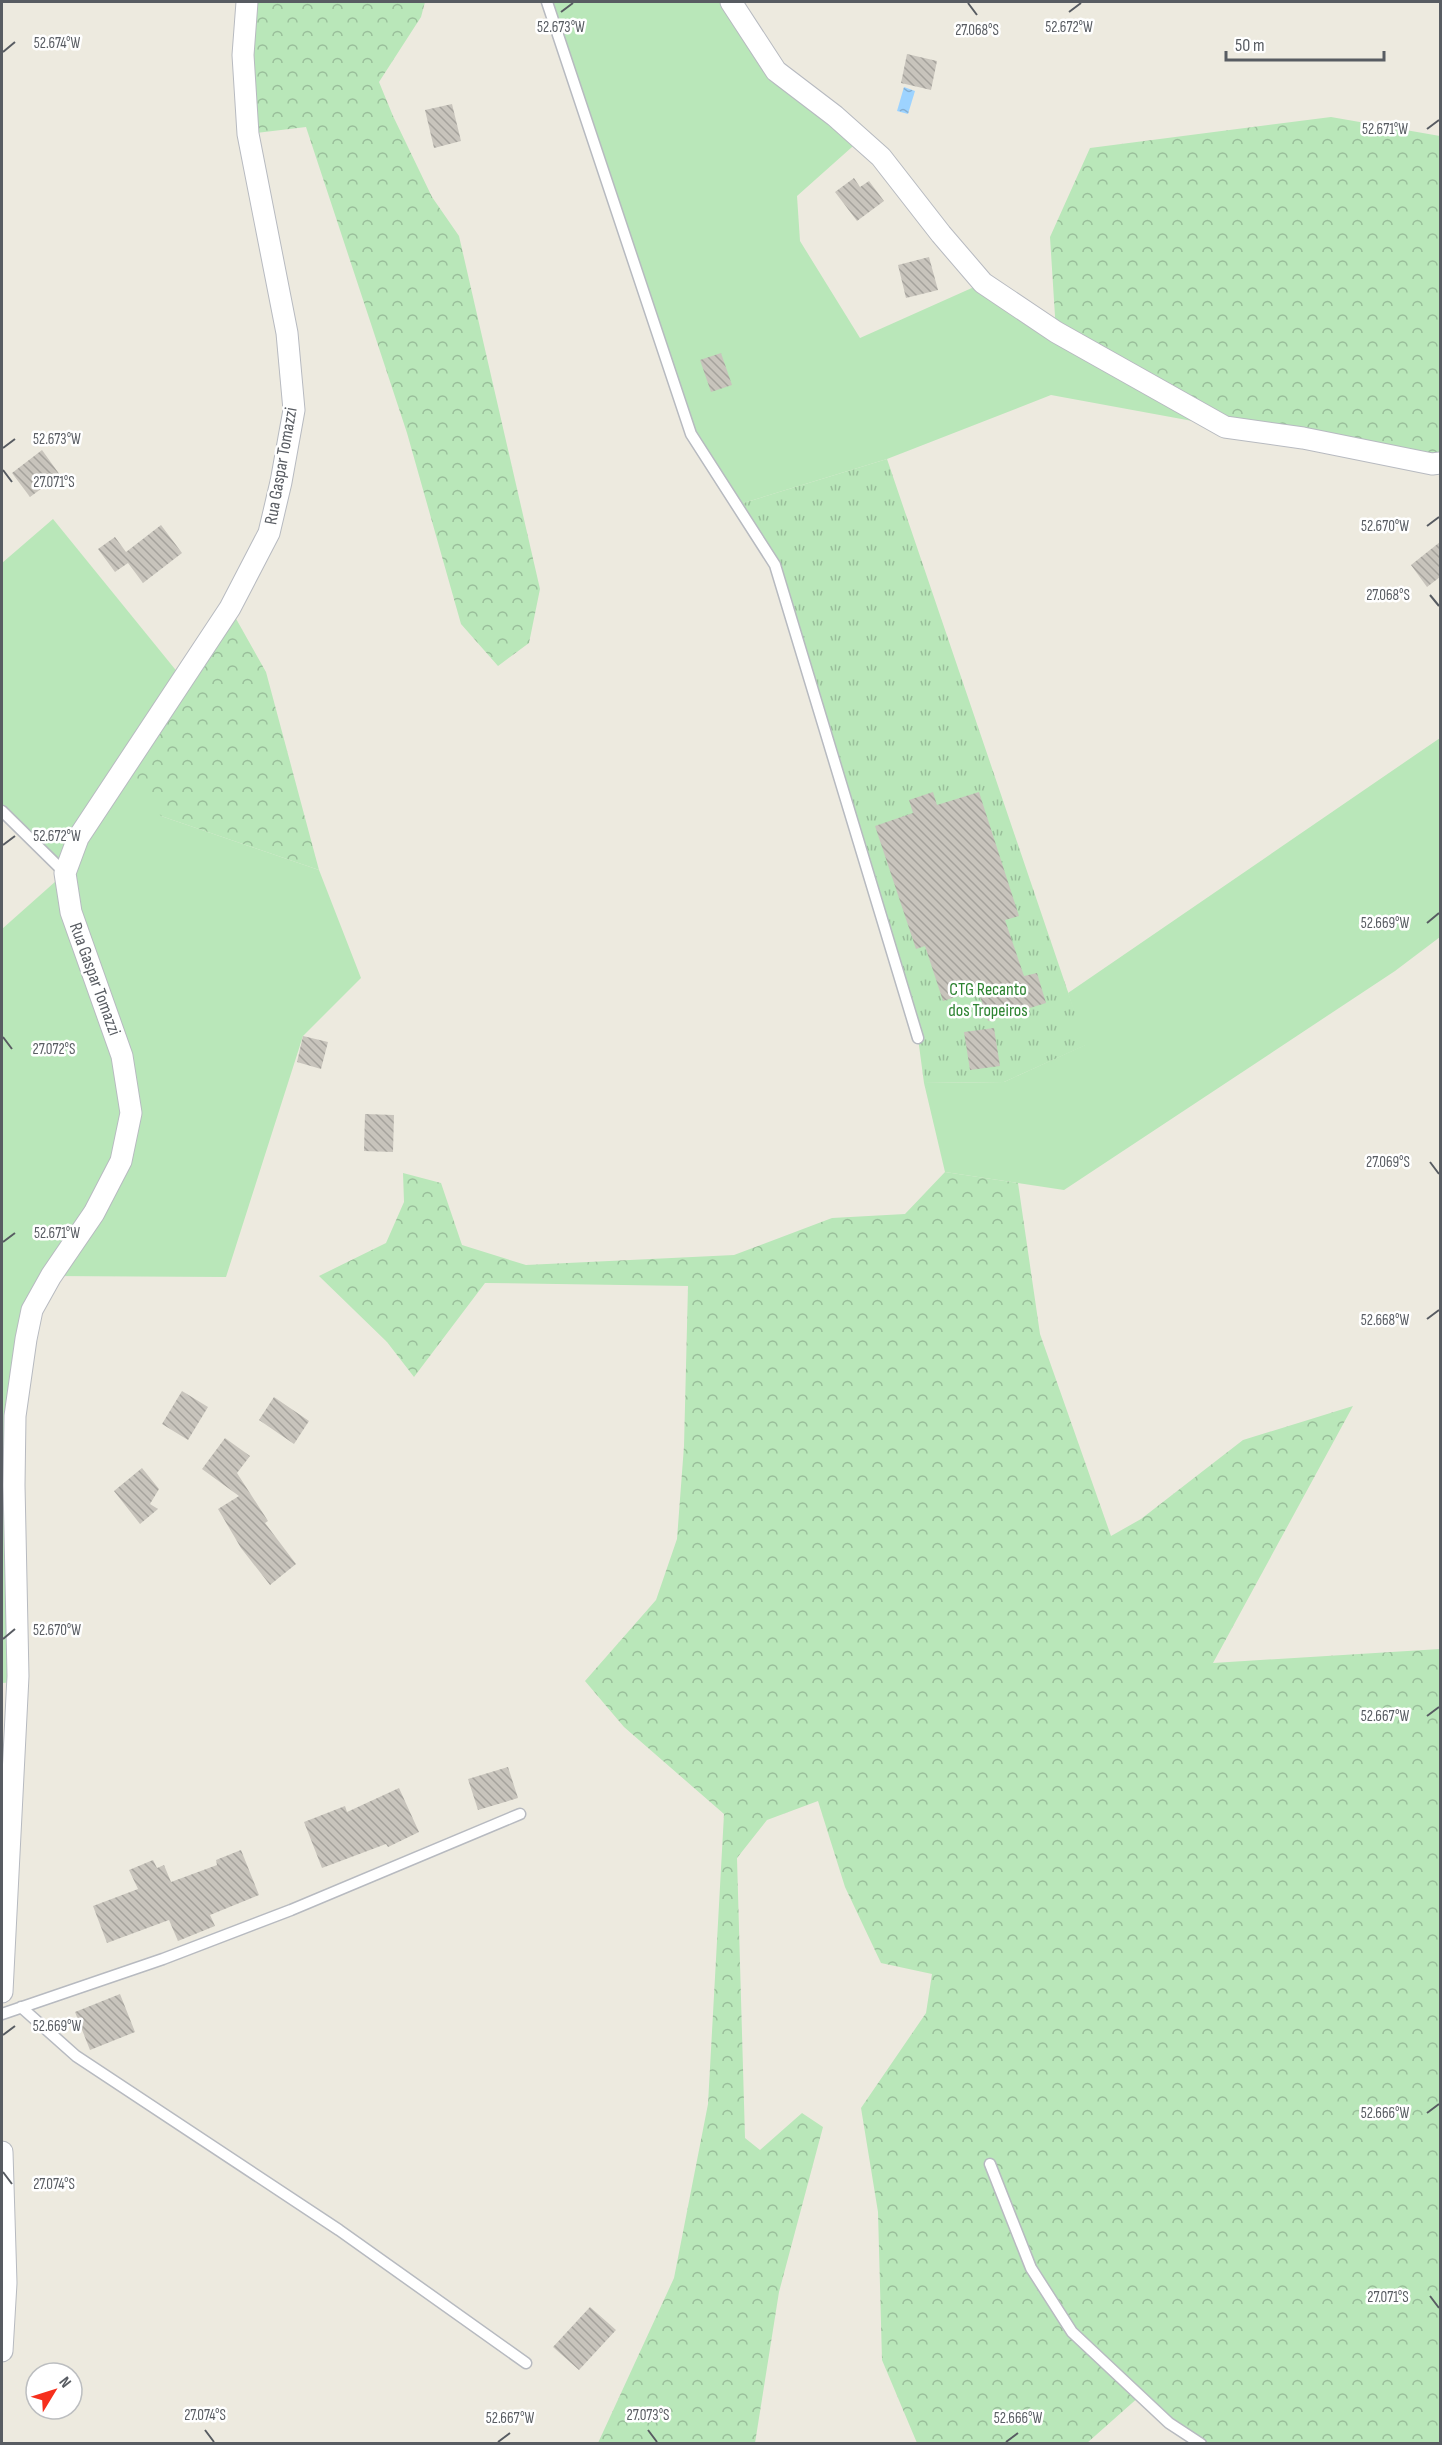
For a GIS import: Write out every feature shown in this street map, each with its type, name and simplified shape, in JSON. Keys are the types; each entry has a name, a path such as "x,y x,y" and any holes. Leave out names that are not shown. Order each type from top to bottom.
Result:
{"street":[{"name":"Rua Gaspar Tomazzi","path":"2,1992 18,1676 15,1416 32,1310 51,1276 94,1213 121,1161 130,1113 122,1056 71,912 65,873 78,838 230,608 269,533 294,410 287,333 248,134 243,55 247,2"},
{"path":"731,2 776,71 835,116 881,157 941,234 983,283 1056,332 1225,427 1303,438 1432,464 1440,463"},
{"path":"2,2152 6,2283 2,2351"}],"lane":[{"path":"548,2 691,434 775,565 918,1038"},
{"path":"2,811 65,873"},
{"path":"2,2014 163,1959 291,1910 520,1814"},
{"path":"21,2007 76,2056 339,2230 526,2364"},
{"path":"990,2164 1031,2268 1072,2332 1169,2423 1202,2444"}],"green space":[{"path":"247,2 425,2 421,17 379,82 432,197 459,236 540,589 529,643 498,666 461,624 407,433 306,127 248,134"},
{"path":"547,2 731,2 776,71 861,139 797,196 800,241 860,338 983,283 1225,427 1051,395 887,459 737,505 691,434"},
{"path":"1331,117 1440,136 1440,463 1225,427 1056,332 1050,237 1090,148"},
{"name":"CTG Recanto dos Tropeiros","path":"887,459 1086,1045 1004,1082 924,1083 918,1038 775,565 737,505"},
{"path":"53,519 183,679 161,816 319,870 361,978 303,1036 226,1277 51,1276 26,1339 17,1682 2,1683 2,929 65,873 2,811 2,563"},
{"path":"230,608 266,672 319,870 161,816 126,765"},
{"path":"1440,738 1440,937 1395,971 1064,1190 945,1172 924,1083 1004,1082 1085,1045 1068,993"},
{"path":"945,1172 1018,1183 1040,1334 1111,1536 1141,1519 1243,1440 1353,1406 1213,1663 1440,1649 1440,2443 1201,2443 1140,2396 1087,2443 917,2443 882,2360 878,2212 861,2108 926,2013 932,1974 881,1963 845,1887 818,1801 767,1820 737,1858 745,2138 760,2150 802,2113 823,2127 779,2292 755,2443 598,2443 674,2278 708,2104 724,1814 624,1727 585,1681 656,1600 677,1539 684,1446 688,1286 485,1283 414,1377 387,1342 319,1276 386,1243 404,1202 403,1173 441,1183 462,1245 526,1265 734,1255 832,1218 905,1214"}],"water":[{"path":"904,87 915,91 908,114 897,111"}],"building":[{"path":"907,54 937,61 931,90 901,83"},
{"path":"452,104 461,141 434,148 425,110"},
{"path":"854,178 860,187 869,181 884,201 857,221 835,192"},
{"path":"929,257 938,290 906,298 898,265"},
{"path":"721,353 732,385 711,392 700,360"},
{"path":"42,450 60,475 30,497 12,473"},
{"path":"161,525 182,553 143,583 128,563 115,572 98,549 115,537 126,552"},
{"path":"1440,542 1440,577 1427,587 1411,565"},
{"name":"CTG Recanto dos Tropeiros","path":"933,792 937,805 979,792 1019,916 1005,920 1024,976 1037,973 1046,1003 988,1021 978,990 943,1001 925,946 916,949 875,826 913,813 909,800"},
{"path":"994,1028 1000,1066 970,1070 964,1032"},
{"path":"303,1036 328,1042 321,1069 297,1062"},
{"path":"365,1114 394,1115 393,1152 364,1151"},
{"path":"182,1391 208,1407 188,1440 162,1424"},
{"path":"274,1397 309,1421 294,1444 259,1420"},
{"path":"225,1438 250,1456 237,1473 268,1521 265,1523 296,1564 270,1585 241,1548 218,1509 239,1496 202,1469"},
{"path":"142,1468 159,1489 150,1504 158,1509 140,1524 114,1491"},
{"path":"508,1767 518,1798 478,1810 468,1779"},
{"path":"399,1788 419,1832 388,1847 386,1844 322,1868 304,1822 345,1806 347,1812"},
{"path":"241,1850 259,1895 210,1915 215,1926 178,1941 169,1920 107,1943 93,1906 138,1889 129,1870 153,1860 157,1868 164,1865 171,1882 217,1865 216,1860"},
{"path":"120,1994 135,2032 90,2050 75,2012"},
{"path":"590,2307 616,2330 579,2370 553,2347"}]}
